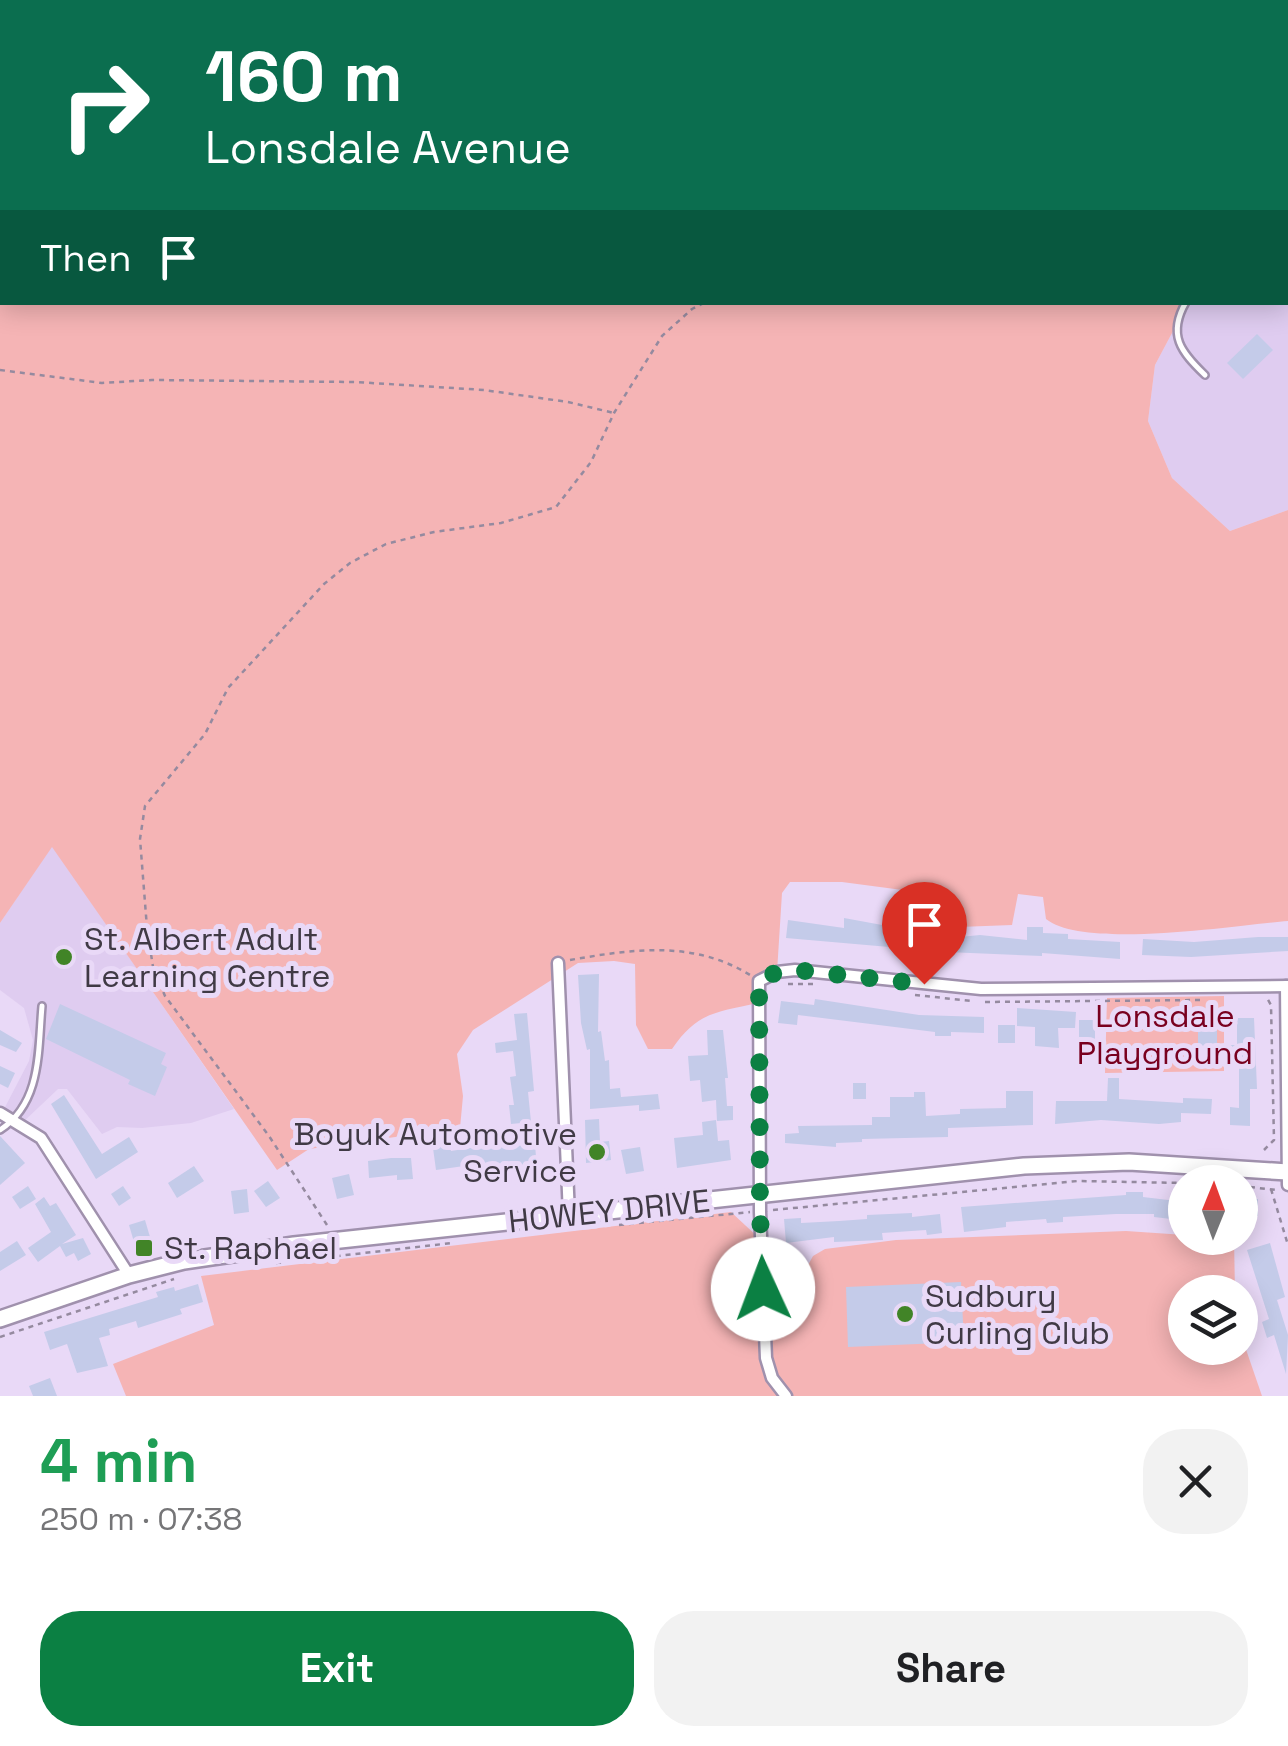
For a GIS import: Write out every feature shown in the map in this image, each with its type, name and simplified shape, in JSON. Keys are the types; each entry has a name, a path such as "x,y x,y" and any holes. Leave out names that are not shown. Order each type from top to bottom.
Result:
{"main road":[{"name":"HOWEY DRIVE","path":"0,1319 129,1275 220,1254 760,1194 1063,1164 1198,1164 1288,1180"}],"street":[{"path":"558,962 569,1215"},
{"path":"786,1396 772,1378 766,1358 760,1212 759,981 777,972 796,970 980,989 1287,986 1288,1180"},
{"path":"0,1113 41,1138 129,1275"}],"lane":[{"path":"1184,305 1175,336 1185,356 1205,375"},
{"path":"0,1130 14,1121 38,1076 42,1006"}],"path":[{"path":"328,1226 269,1136 165,996 153,966 146,928 140,839 145,806 204,734 228,688 324,584 350,563 386,544 434,532 502,523 556,507 590,462 614,413 662,336 701,305"},
{"path":"0,370 102,383 356,382 484,390 614,413"},
{"path":"558,962 612,953 680,950 725,960 759,981"},
{"path":"1264,1150 1274,1140 1271,1005 1266,996"},
{"path":"1258,1188 1270,1190 1288,1180"},
{"path":"611,1226 1078,1181 1168,1183"},
{"path":"1270,1190 1288,1245"},
{"path":"268,1264 460,1242"},
{"path":"0,1337 180,1278"}],"shaded area":[{"path":"1187,305 1288,305 1288,510 1230,531 1172,478 1148,421 1155,365"},
{"name":"St. Albert Adult Learning Centre","path":"52,846 234,1109 191,1123 117,1127 102,1134 67,1089 58,1089 21,1124 2,1113 29,1061 33,1040 24,1008 0,990 0,923"}],"green space":[{"path":"0,305 1187,305 1155,365 1148,421 1172,478 1230,531 1288,510 1288,921 1162,933 1093,933 1065,928 1046,919 1043,897 1018,894 1012,925 959,927 942,890 790,882 782,893 777,972 758,981 758,1003 699,1021 672,1049 648,1049 636,1025 635,964 578,963 473,1030 457,1054 463,1096 460,1128 309,1149 277,1170 52,847 0,923"},
{"name":"Lonsdale Playground","path":"1224,996 1224,1071 1105,1073 1107,998"},
{"path":"731,1212 760,1239 762,1272 807,1267 813,1256 825,1249 896,1240 1126,1231 1168,1234 1168,1255 1234,1255 1235,1275 1168,1275 1168,1365 1251,1365 1262,1396 126,1396 113,1364 214,1325 201,1276"}],"building":[{"path":"1257,334 1273,350 1243,379 1227,363"},
{"path":"844,918 893,927 893,931 960,937 1027,940 1027,927 1043,927 1043,933 1068,934 1068,939 1120,942 1120,959 947,952 786,938 788,920 844,928"},
{"path":"1288,937 1288,951 1191,957 1142,955 1143,939 1194,942"},
{"path":"599,974 598,1032 601,1031 605,1061 609,1060 610,1089 620,1088 621,1097 658,1094 660,1109 639,1111 639,1105 590,1109 590,1049 587,1050 581,1023 578,975"},
{"path":"815,999 919,1015 984,1017 984,1033 951,1032 951,1036 935,1036 935,1032 798,1015 797,1025 778,1023 781,1001 814,1005"},
{"path":"60,1004 166,1053 161,1064 167,1067 155,1096 46,1039"},
{"path":"1017,1008 1076,1012 1075,1028 1058,1028 1059,1048 1035,1046 1035,1027 1017,1026"},
{"path":"527,1013 534,1091 528,1092 531,1122 511,1124 509,1105 514,1105 510,1077 516,1076 513,1051 496,1053 495,1043 517,1040 514,1014"},
{"path":"1237,1018 1254,1018 1257,1089 1250,1089 1250,1126 1230,1125 1230,1107 1239,1108 1239,1063 1231,1063 1231,1058 1198,1058 1198,1021 1217,1022 1217,1045 1237,1045"},
{"path":"1079,1020 1095,1020 1095,1044 1079,1044"},
{"path":"998,1025 1015,1025 1015,1043 998,1043"},
{"path":"0,1030 22,1043 16,1052 0,1045"},
{"path":"707,1030 723,1030 727,1106 733,1106 733,1120 717,1121 716,1100 702,1102 700,1080 690,1081 688,1056 708,1055"},
{"path":"0,1066 15,1073 8,1088 0,1084"},
{"path":"1108,1078 1119,1078 1119,1099 1183,1103 1183,1098 1212,1099 1211,1114 1181,1113 1181,1122 1159,1124 1101,1120 1055,1124 1056,1101 1107,1101"},
{"path":"853,1083 866,1083 866,1099 853,1099"},
{"path":"1006,1091 1033,1091 1033,1125 948,1128 948,1137 862,1139 836,1143 836,1147 785,1143 785,1134 799,1133 798,1126 872,1125 872,1117 890,1117 890,1097 914,1097 914,1092 925,1092 926,1116 960,1114 960,1109 1006,1108"},
{"path":"64,1095 102,1154 129,1137 138,1152 96,1179 51,1104"},
{"path":"599,1119 600,1142 609,1141 611,1160 586,1163 585,1120"},
{"path":"716,1120 718,1141 729,1140 731,1160 677,1168 674,1138 703,1135 702,1122"},
{"path":"0,1136 25,1163 0,1185"},
{"path":"501,1143 502,1147 535,1144 537,1170 465,1180 464,1166 436,1170 433,1148 450,1146 451,1151"},
{"path":"640,1147 644,1171 626,1174 621,1150"},
{"path":"411,1158 413,1179 397,1180 397,1175 369,1178 368,1161"},
{"path":"194,1166 204,1181 177,1198 168,1183"},
{"path":"349,1174 354,1195 337,1199 332,1178"},
{"path":"268,1181 280,1198 266,1207 254,1191"},
{"path":"28,1186 36,1199 20,1209 12,1197"},
{"path":"123,1186 131,1198 119,1206 111,1194"},
{"path":"247,1189 249,1212 234,1214 231,1191"},
{"path":"1143,1192 1143,1197 1168,1200 1168,1219 1154,1214 1063,1217 1063,1222 1006,1222 1006,1227 964,1232 961,1207"},
{"path":"44,1197 50,1206 56,1203 76,1235 62,1244 83,1238 91,1254 78,1261 74,1253 66,1257 60,1246 38,1262 28,1248 51,1232 35,1204"},
{"path":"912,1213 912,1217 940,1214 942,1233 927,1235 926,1230 882,1233 883,1240 834,1242 834,1237 786,1243 784,1219 801,1218 801,1223"},
{"path":"145,1220 150,1237 134,1242 129,1225"},
{"path":"17,1241 26,1255 0,1271 0,1252"},
{"path":"1270,1243 1285,1297 1277,1300 1288,1335 1286,1374 1274,1335 1267,1338 1262,1322 1269,1319 1249,1255 1258,1255 1258,1247"},
{"name":"Sudbury Curling Club","path":"961,1282 964,1342 848,1347 846,1287"},
{"path":"198,1284 203,1302 180,1309 182,1314 138,1328 136,1321 109,1329 110,1335 99,1338 108,1366 77,1373 67,1344 50,1350 44,1332 158,1297 156,1292"},
{"path":"50,1378 57,1396 33,1396 29,1386"}],"place":[{"name":"St. Albert Adult Learning Centre","path":"64,957"},
{"name":"Boyuk Automotive Service","path":"597,1152"},
{"name":"St. Raphael","path":"144,1248"},
{"name":"Sudbury Curling Club","path":"905,1314"}],"route":[{"path":"763,1289 759,981 777,972 796,970 924,984"}]}
